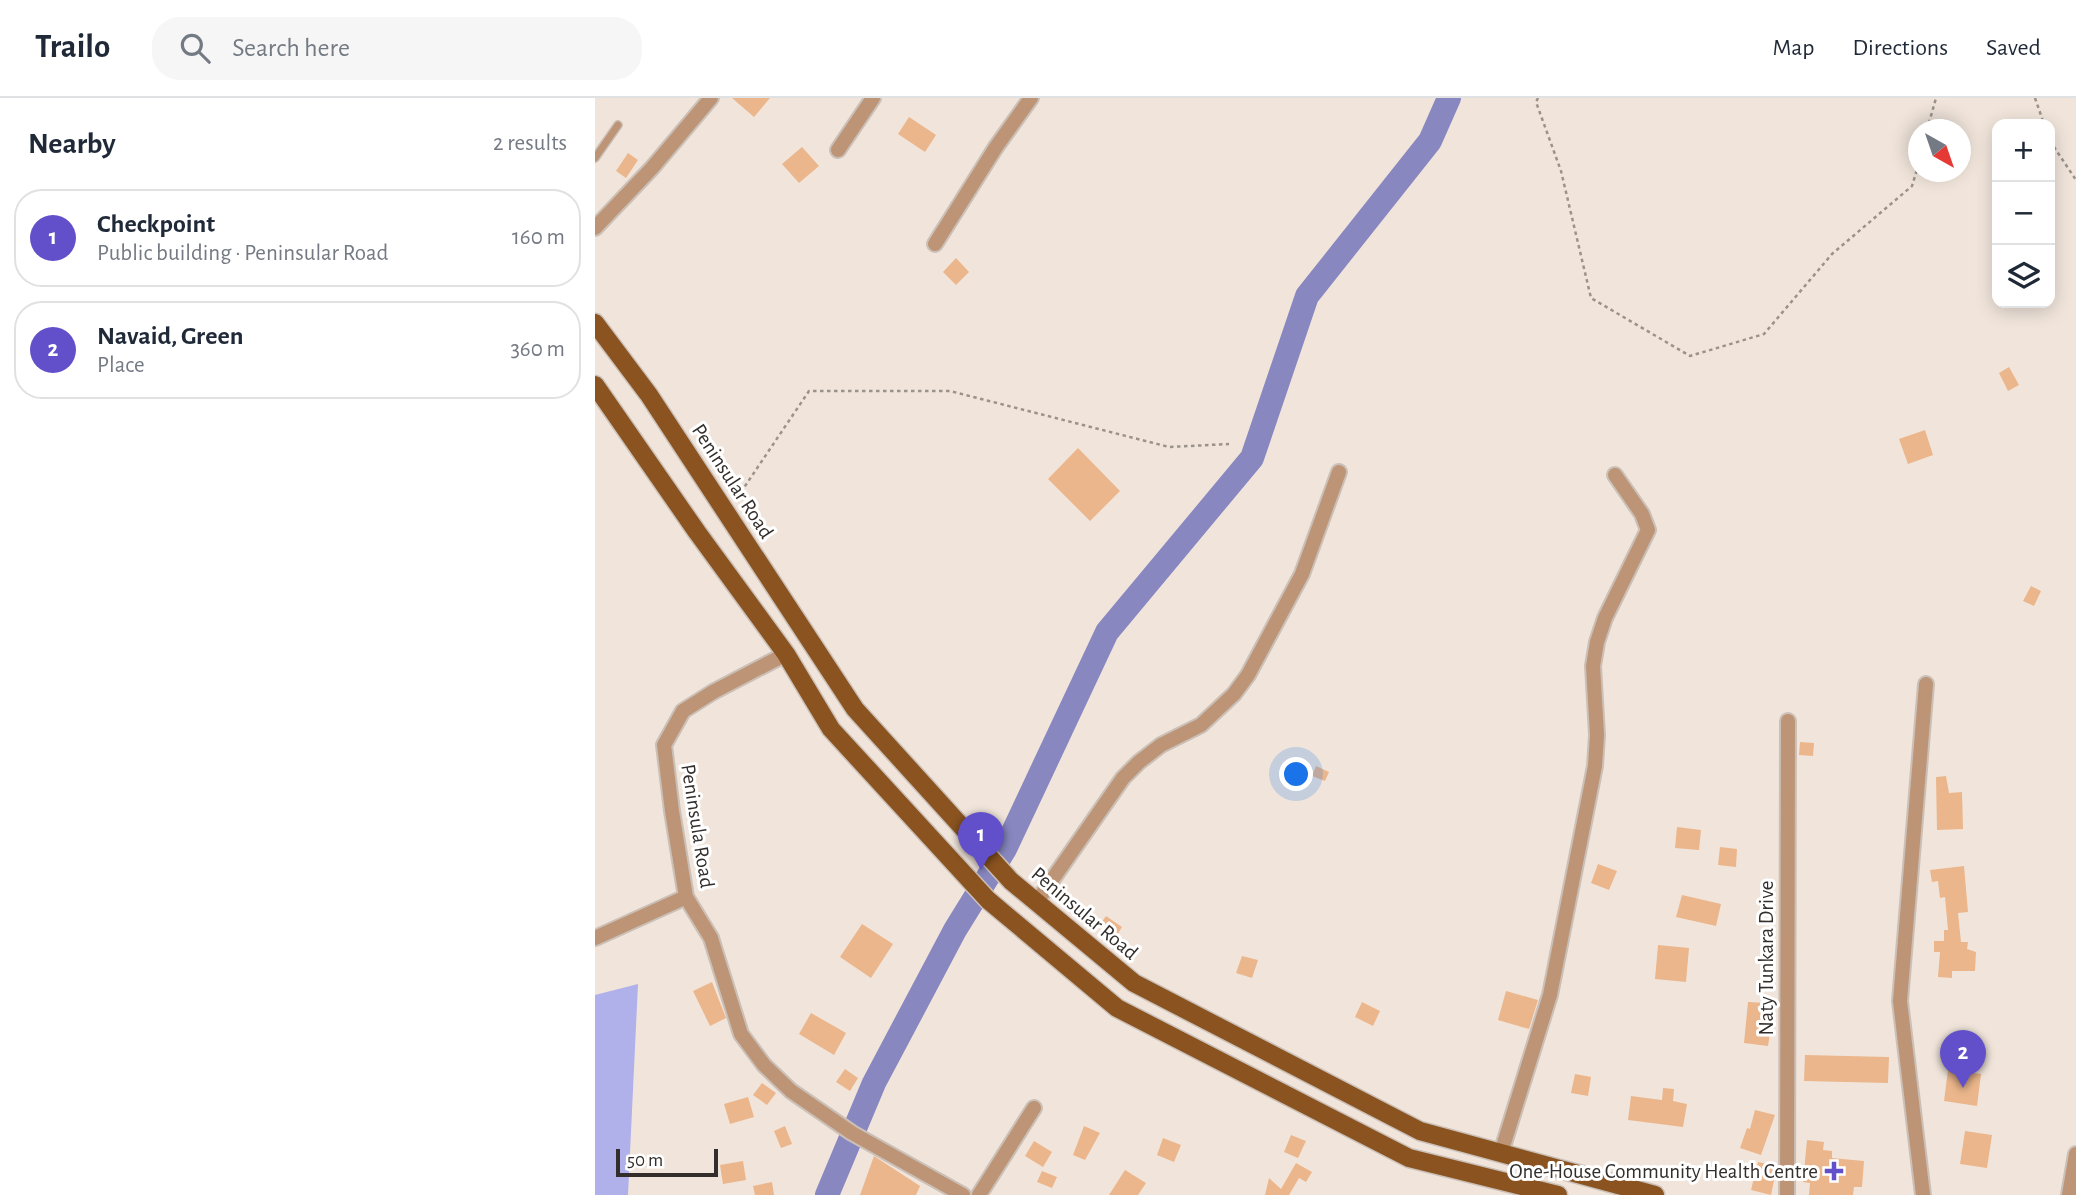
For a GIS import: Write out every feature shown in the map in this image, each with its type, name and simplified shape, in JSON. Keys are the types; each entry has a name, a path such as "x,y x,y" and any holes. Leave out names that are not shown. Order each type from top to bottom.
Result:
{"main road":[{"name":"Peninsular Road","path":"595,323 649,395 855,709 1010,881 1036,903 1134,983 1420,1131 1655,1195"},
{"path":"595,385 786,654 831,729 988,900 1117,1007 1202,1052 1409,1158 1558,1195"}],"street":[{"path":"595,228 652,168 711,98"},
{"path":"838,150 873,98"},
{"path":"935,244 996,146 1031,98"},
{"path":"1036,903 1123,778 1152,751 1201,725 1234,694 1248,675 1302,575 1339,472"},
{"path":"1501,1153 1550,995 1595,766 1597,735 1593,666 1597,642 1605,618 1648,530 1643,514 1615,475"},
{"name":"Peninsula Road","path":"786,654 683,711 664,745 687,897 711,938 741,1034 764,1065 791,1091 852,1133 963,1195"},
{"path":"1923,1195 1900,1001 1926,684"},
{"name":"Naty Tunkara Drive","path":"1787,1195 1788,720"},
{"path":"595,938 687,897"},
{"path":"979,1195 1034,1108"},
{"path":"2069,1195 2076,1154"}],"lane":[{"path":"595,158 618,125"}],"path":[{"path":"1538,98 1536,102 1561,171 1591,298 1690,356 1764,334 1832,254 1912,186 1913,182"},
{"path":"1930,119 1936,98"},
{"path":"2035,98 2042,119"},
{"path":"2055,148 2076,180"},
{"path":"727,512 809,391 950,391 1169,447 1229,444"}],"shaded area":[{"path":"638,984 628,1195 595,1195 595,995"}],"building":[{"path":"732,98 770,98 754,117"},
{"path":"909,117 936,135 925,152 898,134"},
{"path":"802,147 819,166 799,183 782,164"},
{"path":"628,153 638,160 626,178 616,171"},
{"path":"956,258 969,272 956,285 943,272"},
{"path":"2009,367 2019,385 2008,391 1999,373"},
{"path":"1925,430 1933,455 1908,464 1899,439"},
{"path":"1078,448 1120,491 1090,521 1048,479"},
{"path":"2031,586 2041,591 2034,606 2023,601"},
{"path":"1800,742 1814,743 1813,756 1799,755"},
{"path":"1316,766 1329,772 1325,781 1312,776"},
{"path":"1946,776 1949,793 1962,792 1963,829 1937,830 1936,777"},
{"path":"1677,827 1701,830 1699,850 1675,848"},
{"path":"1720,847 1737,849 1736,867 1718,865"},
{"path":"1598,864 1617,871 1609,890 1591,883"},
{"path":"1964,866 1968,912 1958,913 1961,942 1968,942 1967,949 1976,952 1975,971 1952,971 1952,978 1938,977 1940,952 1934,952 1934,941 1944,941 1944,930 1948,930 1945,897 1940,898 1938,881 1932,882 1930,870"},
{"path":"1682,895 1721,904 1716,926 1676,917"},
{"path":"1106,916 1122,927 1116,937 1099,926"},
{"path":"862,924 893,944 871,978 840,957"},
{"path":"1658,945 1689,948 1686,982 1655,979"},
{"path":"1242,956 1258,960 1252,978 1236,973"},
{"path":"712,982 726,1018 710,1026 693,991"},
{"path":"1506,991 1538,1000 1529,1029 1498,1020"},
{"path":"1362,1002 1380,1011 1373,1026 1355,1017"},
{"path":"1748,1002 1768,1003 1767,1019 1772,1020 1768,1046 1744,1043"},
{"path":"811,1013 846,1033 834,1055 799,1034"},
{"path":"1805,1055 1889,1057 1888,1083 1804,1081"},
{"path":"845,1069 858,1078 850,1091 836,1082"},
{"path":"1948,1070 1981,1074 1977,1106 1944,1101"},
{"path":"1575,1074 1591,1077 1588,1096 1571,1093"},
{"path":"762,1083 776,1093 767,1105 753,1095"},
{"path":"1663,1088 1674,1089 1673,1101 1687,1104 1683,1127 1628,1120 1631,1096 1662,1100"},
{"path":"748,1097 754,1117 730,1124 724,1104"},
{"path":"1755,1110 1775,1115 1761,1155 1740,1148 1747,1128 1750,1129"},
{"path":"785,1126 792,1144 781,1148 774,1131"},
{"path":"1084,1126 1100,1133 1085,1160 1073,1155"},
{"path":"1965,1131 1992,1135 1987,1168 1960,1164"},
{"path":"1291,1135 1306,1141 1298,1158 1284,1152"},
{"path":"1163,1138 1181,1145 1174,1162 1157,1155"},
{"name":"One-House Community Health Centre","path":"1807,1140 1824,1142 1823,1150 1832,1151 1832,1158 1864,1161 1862,1187 1854,1187 1853,1195 1809,1195 1810,1183 1803,1182"},
{"path":"1034,1141 1052,1152 1043,1167 1025,1156"},
{"path":"874,1156 920,1186 916,1195 860,1195"},
{"path":"743,1161 746,1180 723,1184 720,1165"},
{"path":"1758,1162 1777,1166 1771,1195 1751,1190"},
{"path":"1296,1163 1312,1172 1306,1182 1299,1178 1289,1195 1265,1195 1269,1178 1281,1189"},
{"path":"1125,1170 1146,1183 1138,1195 1109,1195"},
{"path":"1042,1171 1057,1177 1052,1188 1037,1182"},
{"path":"772,1182 774,1195 755,1195 753,1186"}],"waterway":[{"path":"827,1195 874,1083 955,930 1005,849 1107,632 1252,458 1307,296 1430,141 1449,98"}],"place":[{"name":"Checkpoint","path":"981,870"},
{"name":"Navaid, Green","path":"1963,1088"},
{"name":"One-House Community Health Centre","path":"1834,1171"}]}
